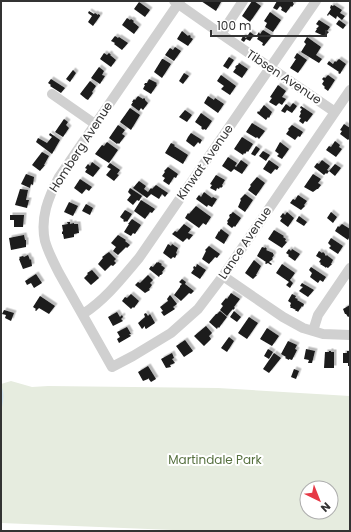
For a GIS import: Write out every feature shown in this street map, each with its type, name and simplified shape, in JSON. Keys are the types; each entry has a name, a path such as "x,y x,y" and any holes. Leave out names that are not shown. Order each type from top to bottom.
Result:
{"street":[{"path":"221,34 243,1"},
{"name":"Kinwat Avenue","path":"83,314 102,300 139,258 316,1"},
{"name":"Tibsen Avenue","path":"177,2 335,112"},
{"name":"Homberg Avenue","path":"112,367 51,257 45,242 43,217 51,192 56,182 177,2"},
{"name":"Lance Avenue","path":"112,367 171,333 198,309 223,276 350,90"},
{"path":"52,94 95,124"},
{"path":"313,331 318,316 350,268"},
{"path":"223,276 283,317 303,328 323,334 350,335"}],"green space":[{"name":"Martindale Park","path":"11,381 32,387 218,388 350,396 350,531 197,531 1,523 1,384"}],"building":[{"path":"201,1 220,1 221,2 216,11"},
{"path":"252,1 261,6 250,22 242,16"},
{"path":"277,1 291,1 294,4 286,13 281,10 282,8 280,6 277,10 273,8"},
{"path":"139,2 150,10 145,17 134,9"},
{"path":"331,5 334,5 342,10 340,13 345,16 342,20 337,16 336,19 329,14 328,16 327,15 331,9"},
{"path":"89,11 100,15 93,26 88,22 92,16 88,13"},
{"path":"270,12 281,20 273,32 265,27 267,23 264,21"},
{"path":"127,18 134,21 133,22 139,27 134,34 122,25"},
{"path":"319,20 330,27 327,31 329,32 324,36 315,32 319,26 316,24"},
{"path":"339,20 346,25 343,29 336,24"},
{"path":"263,30 271,35 264,46 262,45 263,43 257,39 259,32 260,34"},
{"path":"182,31 188,36 191,36 190,37 193,39 188,46 177,39"},
{"path":"250,32 254,35 250,41 246,39 244,42 241,40 243,36 246,38"},
{"path":"115,36 128,43 122,50 111,41"},
{"path":"307,37 321,47 316,55 322,59 319,63 301,52 306,44 304,42"},
{"path":"175,47 181,51 174,61 165,55 170,48 173,50"},
{"path":"104,53 107,55 109,53 116,60 111,67 100,59"},
{"path":"297,53 307,60 298,73 290,68 296,59 294,58"},
{"path":"229,57 234,60 228,69 223,66"},
{"path":"162,59 171,64 162,78 154,72"},
{"path":"339,59 346,64 340,74 327,64 329,61 333,64"},
{"path":"239,63 248,69 242,78 233,72"},
{"path":"99,67 104,71 102,75 105,76 100,84 91,78"},
{"path":"73,70 76,73 70,82 66,79"},
{"path":"184,73 189,76 183,84 179,81"},
{"path":"221,75 236,86 230,95 221,89 224,86 217,81"},
{"path":"328,75 335,80 328,91 322,84 324,81 322,79"},
{"path":"51,79 65,88 61,93 50,86 51,85 48,83"},
{"path":"149,79 157,83 151,94 143,89 145,83 147,83"},
{"path":"90,81 96,86 88,100 80,94"},
{"path":"278,85 286,91 282,97 286,99 282,105 279,103 276,106 269,102 272,98 270,97"},
{"path":"138,96 143,99 144,98 148,103 143,110 141,108 139,111 131,105 134,99 135,100"},
{"path":"208,96 214,100 215,98 224,104 218,113 204,103"},
{"path":"293,103 297,106 292,113 287,110 285,113 281,111 286,104 290,107"},
{"path":"264,105 272,112 266,120 257,113"},
{"path":"301,106 313,114 307,122 305,121 303,124 299,121 301,118 299,117 302,109 300,108"},
{"path":"130,108 140,115 131,130 120,122"},
{"path":"185,110 192,115 187,122 179,117"},
{"path":"201,113 212,121 206,130 203,130 201,128 202,127 195,122"},
{"path":"64,119 68,122 66,125 69,128 63,137 55,132"},
{"path":"252,123 265,131 259,139 246,132"},
{"path":"344,124 350,128 350,139 348,140 340,134 342,131 340,130"},
{"path":"118,125 125,130 122,134 125,136 119,144 117,144 109,138"},
{"path":"292,125 303,132 300,137 298,136 295,140 286,134"},
{"path":"50,133 60,140 52,154 36,142 38,138 47,143 52,137 49,135"},
{"path":"191,133 202,140 200,144 198,142 194,147 186,141"},
{"path":"242,137 253,144 248,152 247,151 243,155 234,149"},
{"path":"335,141 342,149 336,157 326,150 329,146 331,147"},
{"path":"107,142 118,150 109,163 95,154 102,145 104,146"},
{"path":"280,142 289,149 282,159 277,156 279,154 275,151"},
{"path":"171,143 188,155 183,164 165,153"},
{"path":"256,146 260,149 255,156 251,154"},
{"path":"263,151 270,155 266,161 259,156"},
{"path":"42,152 49,156 45,165 40,171 32,165"},
{"path":"228,157 237,163 235,166 236,167 241,160 248,165 242,174 234,169 231,172 222,166"},
{"path":"269,160 279,167 271,174 263,169"},
{"path":"322,160 330,166 327,170 329,171 327,174 326,173 324,175 314,167"},
{"path":"92,162 100,168 93,177 85,172 87,169 85,168 88,164 90,166"},
{"path":"110,163 120,170 117,174 119,175 114,181 106,175 111,169 107,167"},
{"path":"335,164 341,168 335,176 329,171"},
{"path":"168,167 178,174 169,185 163,181 165,178 162,176"},
{"path":"26,174 34,177 33,185 31,184 30,188 21,184"},
{"path":"313,174 321,179 318,183 321,185 313,192 304,187"},
{"path":"216,175 225,180 222,185 223,186 219,189 217,188 216,191 210,188 212,185 210,184"},
{"path":"257,177 265,183 256,196 248,190 251,186 250,185"},
{"path":"80,179 92,187 89,191 86,189 82,194 74,188"},
{"path":"139,181 146,186 144,189 148,192 156,185 168,193 165,197 162,194 159,199 151,194 147,198 133,188"},
{"path":"130,188 142,196 139,201 137,200 133,205 127,200 131,195 128,192"},
{"path":"20,189 28,190 26,200 29,200 27,208 15,205"},
{"path":"204,192 212,198 217,199 212,207 208,205 207,207 196,199 199,195 201,197"},
{"path":"245,194 253,200 245,212 238,207 241,200 240,199"},
{"path":"298,195 307,201 301,210 290,203 293,199 295,200"},
{"path":"141,200 155,209 152,213 150,212 145,219 134,211"},
{"path":"69,202 78,206 73,216 64,212"},
{"path":"86,204 93,208 90,215 82,211"},
{"path":"196,206 211,217 206,225 203,223 199,228 185,218"},
{"path":"125,210 132,214 127,222 123,221 124,220 120,217"},
{"path":"233,212 241,218 235,227 234,226 232,228 227,224 227,221 230,214"},
{"path":"287,212 294,218 288,227 280,221 282,218 280,217 283,213 285,215"},
{"path":"331,212 337,217 333,223 327,218"},
{"path":"10,215 24,215 23,227 14,227 14,220 10,220"},
{"path":"299,216 307,222 304,226 296,221"},
{"path":"132,219 141,225 135,234 133,233 131,236 124,232"},
{"path":"67,222 70,222 70,224 78,224 79,233 74,234 74,237 64,239 62,234 62,225 68,224"},
{"path":"184,224 191,229 188,233 193,235 189,240 187,238 183,242 172,234 175,231 177,232"},
{"path":"342,224 350,229 350,236 348,240 335,231 338,226 339,227"},
{"path":"221,229 229,235 224,244 215,238"},
{"path":"274,230 286,239 285,241 287,242 282,248 268,239"},
{"path":"24,235 26,247 11,250 9,238"},
{"path":"118,235 126,240 125,241 130,245 118,255 113,251 116,247 111,243"},
{"path":"331,238 343,246 338,254 329,248 331,246 328,243"},
{"path":"168,244 171,246 172,244 178,248 175,258 173,257 171,259 163,253"},
{"path":"209,246 220,254 209,264 202,259 206,251 205,250"},
{"path":"262,247 265,247 267,249 266,250 274,255 272,258 273,259 269,262 272,264 271,265 268,263 266,264 266,262 257,256"},
{"path":"289,249 291,251 292,249 300,254 295,261 286,253"},
{"path":"319,251 322,253 323,252 326,256 327,255 333,260 332,264 328,268 320,264 321,263 319,262 321,259 316,256"},
{"path":"109,252 116,259 114,261 116,263 113,266 111,265 105,271 98,264 103,258 102,257"},
{"path":"28,255 30,260 31,259 32,266 23,269 19,257"},
{"path":"254,260 261,266 257,275 253,279 245,273"},
{"path":"157,262 162,264 161,265 165,268 159,277 149,269"},
{"path":"197,264 206,270 200,279 191,273 194,266 196,267"},
{"path":"282,264 295,273 290,280 293,283 290,288 286,285 289,282 276,273"},
{"path":"311,267 326,277 323,282 320,280 318,283 310,277 312,273 309,270"},
{"path":"92,270 99,278 91,285 84,278 88,274 87,273"},
{"path":"36,274 42,283 34,288 31,283 27,285 25,281"},
{"path":"148,275 153,280 150,283 152,285 149,289 150,290 145,293 135,285 138,282 140,283"},
{"path":"182,279 186,282 185,284 194,291 191,294 189,293 181,301 174,295 182,284 179,282"},
{"path":"302,283 314,290 308,297 299,291 303,287 300,286"},
{"path":"231,293 240,299 234,307 235,308 227,316 220,310 223,306 221,304"},
{"path":"131,294 139,301 134,308 133,307 131,309 122,301 125,297 127,298"},
{"path":"292,294 296,296 295,298 298,299 297,300 304,304 298,312 290,308 291,303 288,301"},
{"path":"170,295 177,304 173,307 175,309 164,316 160,307 168,301 167,299"},
{"path":"40,296 55,306 49,314 39,308 36,311 33,307"},
{"path":"350,305 350,316 348,317 343,309"},
{"path":"4,310 14,313 11,321 5,318 6,315 2,314"},
{"path":"220,311 227,317 217,329 209,322"},
{"path":"234,311 241,317 237,322 230,317"},
{"path":"117,312 120,317 122,315 123,317 121,319 123,321 113,326 108,317"},
{"path":"146,313 148,316 150,314 155,323 146,329 145,326 142,329 138,323 145,317 144,314"},
{"path":"249,317 258,323 247,339 238,333"},
{"path":"206,326 212,333 209,336 211,339 204,346 194,336"},
{"path":"127,327 131,336 119,343 117,339 120,337 117,332"},
{"path":"267,328 279,336 272,346 260,339"},
{"path":"229,337 234,341 227,352 221,348"},
{"path":"185,340 193,351 184,357 176,346"},
{"path":"288,341 297,345 295,349 297,350 292,360 285,358 286,357 281,354"},
{"path":"268,349 273,352 269,359 264,356"},
{"path":"306,349 315,351 312,363 308,363 309,360 304,359"},
{"path":"347,351 350,353 350,366 348,366 348,363 343,363 343,353 347,353"},
{"path":"325,352 334,352 334,368 324,368"},
{"path":"172,353 174,358 172,359 175,363 170,365 171,367 166,368 161,359"},
{"path":"274,353 281,358 269,373 263,369"},
{"path":"148,366 156,379 151,382 148,378 143,381 138,372"},
{"path":"294,369 299,371 296,379 291,377"}],"waterway":[{"path":"1,389 1,406"}]}
